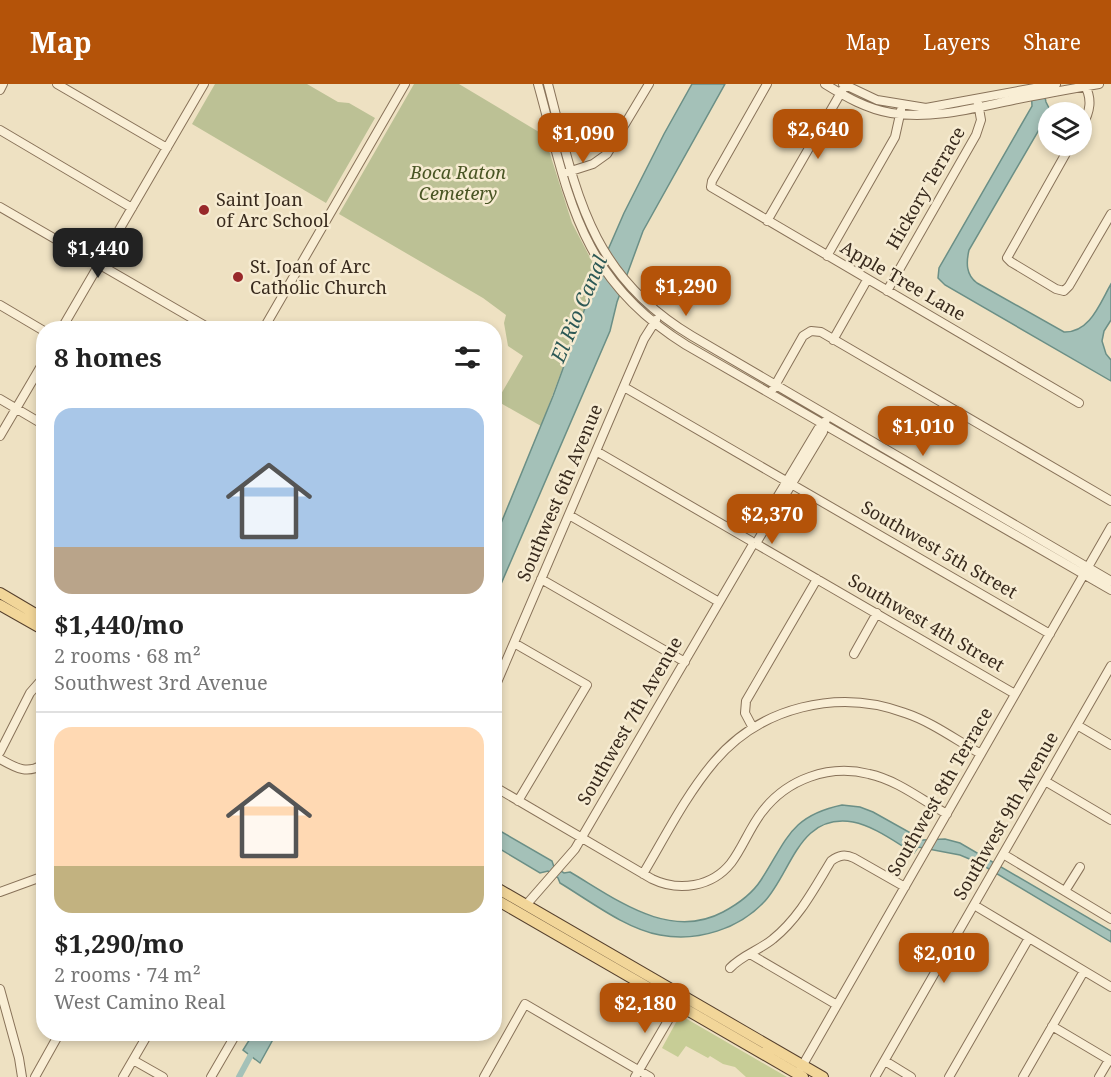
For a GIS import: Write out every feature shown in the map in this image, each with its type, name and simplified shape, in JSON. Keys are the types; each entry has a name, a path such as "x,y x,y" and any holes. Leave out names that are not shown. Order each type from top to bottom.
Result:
{"main road":[{"path":"0,593 36,614"},
{"path":"0,605 36,625"},
{"path":"502,891 801,1072 823,1077"},
{"path":"502,900 520,908 526,905"},
{"path":"502,901 680,1000"}],"street":[{"path":"0,90 3,84"},
{"path":"57,84 167,148"},
{"path":"268,321 405,84"},
{"path":"538,84 566,172 603,250 626,282 660,315 775,385 825,422"},
{"path":"548,84 579,226 599,261 622,292 654,323 686,345 1086,571 1111,590"},
{"path":"566,172 593,164 607,154 649,84"},
{"name":"Apple Tree Lane","path":"767,84 711,181 711,187 1079,402"},
{"path":"825,84 842,87 865,105 937,114 1051,87 1099,84"},
{"path":"992,84 994,100"},
{"path":"66,321 202,85"},
{"path":"1085,85 1089,92 1090,102"},
{"path":"767,221 842,87"},
{"name":"Hickory Terrace","path":"887,291 976,135 981,120 978,103"},
{"path":"827,256 893,142 901,110"},
{"path":"0,130 132,208"},
{"path":"1064,156 1007,258 1064,291 1111,214"},
{"path":"0,207 196,321"},
{"path":"833,340 867,280"},
{"path":"622,292 635,292"},
{"path":"0,305 36,326"},
{"name":"Southwest 6th Avenue","path":"502,671 647,333 660,315"},
{"path":"770,393 803,336 811,331 820,332 1111,501"},
{"path":"0,436 36,374"},
{"name":"Southwest 5th Street","path":"624,387 1050,634"},
{"path":"0,399 36,420"},
{"name":"Southwest 7th Avenue","path":"526,905 565,861 581,838 818,429 825,422"},
{"name":"Southwest 4th Street","path":"596,451 1016,694"},
{"path":"569,515 719,602"},
{"name":"Southwest 8th Terrace","path":"801,1072 837,1005 1111,527"},
{"path":"1086,571 1111,581"},
{"path":"542,579 685,662"},
{"path":"753,728 746,712 746,701 817,579"},
{"path":"854,654 877,614"},
{"path":"514,643 587,685 518,801"},
{"name":"Southwest 9th Avenue","path":"875,1077 1110,669"},
{"path":"0,752 30,693 36,686"},
{"path":"643,874 708,768 753,728 780,714 806,706 840,702 890,708 916,717 981,754"},
{"path":"1077,725 1111,745"},
{"path":"0,759 15,768 26,771 36,769"},
{"path":"502,792 643,874 668,885 691,886 707,881 725,869 733,860 761,813 777,796 796,783 818,774 847,771 870,774 891,782 947,814"},
{"path":"1045,781 1111,820"},
{"path":"1003,854 1111,919"},
{"path":"730,968 783,931 800,911 831,861 842,855 854,858 905,887"},
{"path":"1065,891 1080,867"},
{"path":"0,892 36,879"},
{"path":"974,905 1111,987"},
{"path":"949,1077 1029,938"},
{"path":"750,954 837,1005"},
{"path":"1023,1077 1084,971"},
{"path":"0,989 22,1077"},
{"path":"637,1074 680,1000"},
{"path":"484,1077 525,1004 637,1074 650,1077"},
{"path":"1052,1026 1110,1061 1100,1077"},
{"path":"35,1077 56,1041"},
{"path":"123,1077 144,1041"},
{"path":"211,1077 232,1041"},
{"path":"133,1060 163,1077"},
{"path":"885,1061 911,1077"}],"green space":[{"path":"215,84 307,84 338,102 349,103 375,118 326,203 192,124"},
{"name":"Boca Raton Cemetery","path":"414,84 459,84 544,135 572,223 597,275 541,426 502,404 502,392 523,356 508,346 504,323 506,315 483,298 339,214"},
{"path":"680,1015 787,1077 746,1077 735,1067 723,1064 710,1056 708,1058 686,1046 678,1057 662,1048"}],"water":[{"path":"692,84 725,84 643,231 617,302 610,331 502,582 502,521 553,396 597,275 624,213"},
{"path":"1031,84 1042,84 1046,102 1038,102 1038,131 969,250 967,264 969,272 977,283 1064,332 1081,328 1093,316 1111,284 1111,320 1104,331 1102,341 1106,354 1111,360 1111,381 945,285 938,278 939,268 1032,106"},
{"path":"842,805 860,807 923,840 945,839 960,843 1111,931 1111,942 979,863 960,855 918,847 914,853 877,831 853,822 835,822 820,826 809,835 799,847 774,889 755,911 730,926 689,937 660,935 634,927 608,914 560,883 558,878 548,871 540,873 502,850 502,832 552,861 554,867 564,873 570,872 624,904 644,913 683,922 703,920 723,912 749,894 761,880 784,842 800,823 825,810"},
{"path":"249,1041 272,1041 260,1063 243,1050"}],"waterway":[{"name":"El Rio Canal","path":"239,1077 253,1051"}],"place":[{"name":"Saint Joan of Arc School","path":"204,210"},
{"name":"St. Joan of Arc Catholic Church","path":"238,277"}]}
